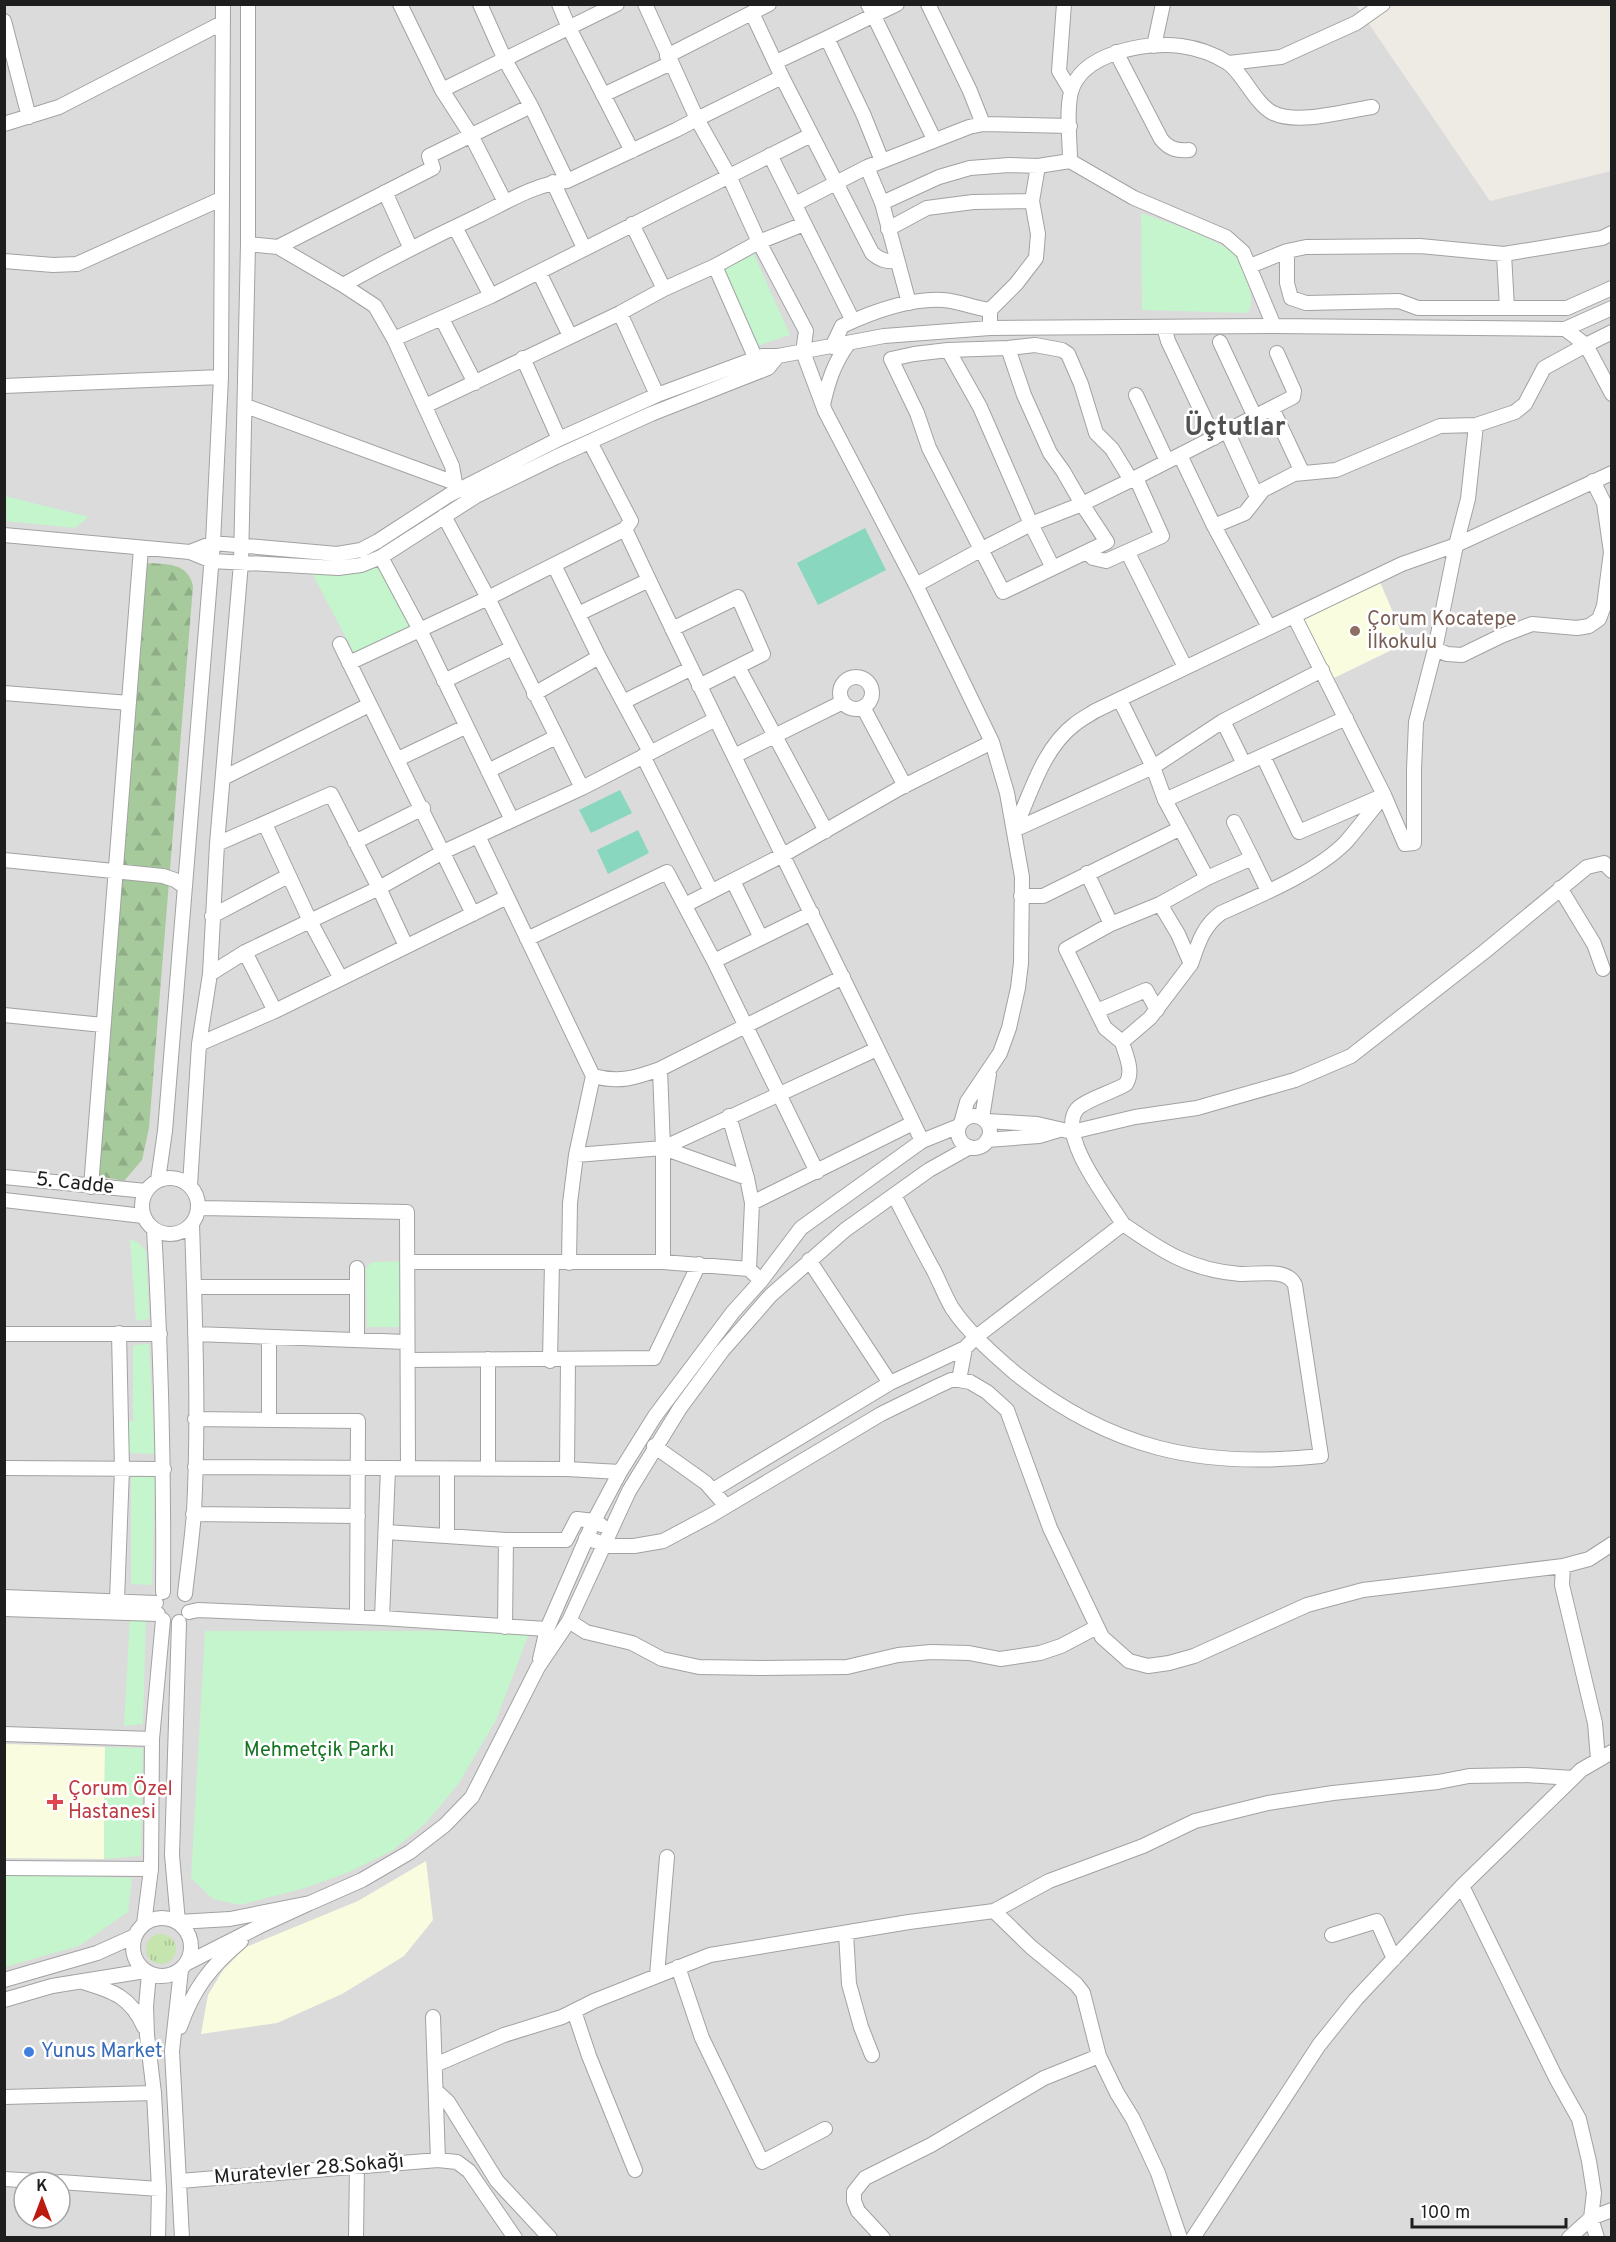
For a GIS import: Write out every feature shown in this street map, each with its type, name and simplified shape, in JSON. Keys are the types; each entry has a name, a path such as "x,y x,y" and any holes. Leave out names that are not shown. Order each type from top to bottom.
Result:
{"street":[{"path":"158,1180 165,1131 213,543 221,377 223,4"},
{"path":"182,2238 172,2051 184,1966 192,1948 188,1933 178,1922 172,1855 184,1617 189,1602 185,1594 194,1514 195,1334 192,1224 199,1208 198,1200 190,1185 199,1044 210,974 217,844 241,563 246,406 248,4"},
{"path":"400,4 442,90 471,135 505,202"},
{"path":"497,4 482,8 504,60 531,106 567,181"},
{"path":"559,4 632,151"},
{"path":"442,90 617,4"},
{"path":"645,4 697,119 729,176 759,243 806,331 803,352 823,405 916,585 992,742 1007,793 1022,877 1021,963 1009,1028 1000,1053 989,1072 978,1082 967,1102 960,1123 958,1136 970,1147"},
{"path":"603,95 769,4"},
{"path":"776,62 827,38 871,10 897,4"},
{"path":"928,4 970,91 983,124"},
{"path":"1065,4 1059,71 1071,91"},
{"path":"1154,46 1163,4"},
{"path":"1229,63 1281,57 1356,23 1383,4"},
{"path":"871,10 934,140"},
{"path":"752,13 872,253 879,259 897,261"},
{"path":"4,21 29,117"},
{"path":"4,124 59,107 222,23"},
{"path":"827,38 864,116 882,161"},
{"path":"1070,161 1071,91 1079,77 1091,65 1116,52 1179,45 1204,51 1229,63 1272,113 1297,118 1372,107"},
{"path":"1116,52 1161,139 1167,147 1180,151 1189,150"},
{"path":"343,285 505,202 552,182 567,181 782,77"},
{"path":"279,247 433,168 429,156 531,106"},
{"path":"795,204 867,167 950,132 983,124 1070,126"},
{"path":"394,339 491,296 811,135"},
{"path":"770,155 853,321"},
{"path":"882,203 939,177 970,168 1009,165 1038,166 1070,161 1134,198 1226,237 1243,252 1274,326"},
{"path":"990,328 990,310 1016,284 1036,258 1038,234 1032,201 1038,166"},
{"path":"867,167 882,203 909,303"},
{"path":"552,182 584,248"},
{"path":"385,192 411,249"},
{"path":"4,261 53,265 77,264 221,199"},
{"path":"888,229 927,208 973,202 1032,201"},
{"path":"632,224 664,289"},
{"path":"425,406 620,313 759,243 804,224"},
{"path":"455,227 491,296"},
{"path":"1250,266 1287,251 1306,248 1420,246 1504,254 1602,238 1611,234"},
{"path":"248,244 279,247 375,306 394,339 425,406 452,466 457,486"},
{"path":"1287,251 1287,284 1291,298 1306,303 1399,301 1418,308 1567,308 1611,288"},
{"path":"1504,254 1507,308"},
{"path":"715,266 754,357"},
{"path":"539,272 570,336"},
{"path":"832,347 842,326 909,303 944,300 990,310"},
{"path":"1565,329 1567,308"},
{"path":"190,552 213,543 337,554 353,552 378,542 457,486 657,395 754,357 778,356 893,335 990,328 1274,326 1565,329 1611,308"},
{"path":"620,313 657,395"},
{"path":"442,319 475,382"},
{"path":"1164,327 1168,341 1214,438"},
{"path":"1035,328 1035,345"},
{"path":"1565,329 1586,345 1611,393"},
{"path":"1214,526 1245,513 1263,490 1281,479 1302,472 1336,470 1440,426 1476,424 1515,412 1525,404 1544,368 1611,332"},
{"path":"1220,342 1255,417"},
{"path":"823,405 830,376 839,355 848,344"},
{"path":"1008,348 1024,395 1050,453 1064,471 1107,542 1003,592 929,448 917,413 891,359 948,350 1035,345 1062,350 1068,354 1081,384 1096,433 1112,449 1134,479 1162,537 1106,561 1093,558 1087,552"},
{"path":"948,350 980,407 1031,524 1053,568"},
{"path":"916,585 1031,524 1082,504 1134,479 1293,397 1294,391 1277,353"},
{"path":"4,535 190,552 212,561 338,568 361,565 381,557 476,496 651,414 768,368 778,356"},
{"path":"523,358 559,439"},
{"path":"4,386 221,377"},
{"path":"1136,395 1214,526 1269,627"},
{"path":"246,406 457,486"},
{"path":"1272,408 1302,472"},
{"path":"1294,616 1384,795 1405,844 1414,843 1416,722 1436,649 1456,545 1468,499 1476,424"},
{"path":"1227,431 1257,497"},
{"path":"349,663 488,598 625,529 631,521 590,442"},
{"path":"1014,830 1042,765 1074,724 1095,711 1402,564 1456,545 1611,472"},
{"path":"1436,649 1447,654 1462,655 1532,624 1577,628 1589,626 1599,619 1604,606 1611,552 1608,502 1593,481"},
{"path":"444,516 488,598 582,788"},
{"path":"625,529 690,669 843,976 921,1141"},
{"path":"91,1187 141,548"},
{"path":"1128,553 1185,667"},
{"path":"381,557 420,630 512,820"},
{"path":"554,565 623,702 711,891"},
{"path":"578,614 649,580"},
{"path":"672,629 738,597 763,654 699,686"},
{"path":"340,644 423,808 473,914"},
{"path":"444,681 512,648"},
{"path":"534,694 599,657"},
{"path":"738,667 826,831"},
{"path":"623,702 690,669"},
{"path":"1014,830 1153,767 1223,721 1322,670"},
{"path":"858,678 866,682 871,689 871,698 863,707 852,708 843,702 840,694 843,685 849,679 858,678"},
{"path":"4,693 129,703"},
{"path":"1120,700 1153,767 1179,829 1207,878"},
{"path":"734,756 843,702"},
{"path":"223,778 369,705"},
{"path":"863,707 905,786"},
{"path":"1165,800 1346,718"},
{"path":"210,974 244,952 380,888 443,852 582,788 716,719"},
{"path":"1223,721 1244,764"},
{"path":"398,759 465,727"},
{"path":"488,771 556,737"},
{"path":"685,905 783,855 905,786 992,742"},
{"path":"1263,756 1299,832 1384,795"},
{"path":"217,844 331,794 380,888 406,946"},
{"path":"1122,1042 1157,1010 1191,964 1203,932 1214,918 1321,861 1345,843 1384,795"},
{"path":"355,842 423,808"},
{"path":"1234,822 1268,891"},
{"path":"265,824 310,921 340,977"},
{"path":"1022,896 1043,896 1179,829"},
{"path":"478,836 592,1076 576,1155 570,1203 569,1263"},
{"path":"1065,1131 1078,1107 1115,1091 1126,1084 1130,1078 1122,1042 1105,1028 1066,948 1111,924 1160,904 1207,878 1252,858"},
{"path":"4,860 163,876 185,887"},
{"path":"987,1140 1039,1136 1135,1117 1197,1108 1295,1080 1351,1056 1484,952 1587,867 1604,862 1611,871"},
{"path":"527,939 667,872 714,961 817,1172"},
{"path":"1087,873 1111,924"},
{"path":"212,916 288,876"},
{"path":"733,881 761,938"},
{"path":"1560,888 1594,944 1603,969"},
{"path":"199,1044 275,1011 340,977 507,897"},
{"path":"1160,904 1178,934 1191,964"},
{"path":"714,961 812,914"},
{"path":"244,952 275,1011"},
{"path":"592,1076 610,1081 622,1080 636,1078 660,1069 843,976"},
{"path":"1097,1011 1146,990 1157,1010"},
{"path":"4,1015 103,1024"},
{"path":"576,1155 663,1148 877,1049"},
{"path":"660,1069 663,1263"},
{"path":"154,1229 164,1469 160,1607 152,1739 151,1869 144,1924 135,1936 133,1944 135,1959 147,1972 155,1976 169,1976 260,1926 362,1880 410,1852 445,1825 472,1797 538,1667 569,1621 610,1530 654,1446 722,1351 771,1295 809,1260 845,1230 929,1170 970,1147 980,1146 987,1140 990,1130 984,1119 989,1072"},
{"path":"729,1116 752,1203 749,1269"},
{"path":"538,1667 547,1629 586,1538 620,1472 635,1445 690,1367 733,1312 761,1281 801,1228 921,1141 972,1116 1037,1124 1065,1131 1123,1224 1155,1246 1189,1263 1227,1272 1283,1274 1292,1279 1295,1285 1321,1456 1282,1461 1233,1460 1186,1454 1137,1442 1098,1427 1062,1407 1018,1374 976,1337 953,1308 894,1195"},
{"path":"752,1203 913,1123"},
{"path":"663,1148 747,1178"},
{"name":"5. Cadde","path":"4,1177 146,1191"},
{"path":"190,1185 175,1178 158,1180 146,1191 142,1199 143,1215 154,1229 161,1233 178,1233 192,1224"},
{"name":"5. Cadde","path":"4,1200 143,1215"},
{"path":"199,1208 406,1212 408,1468"},
{"path":"713,1490 890,1383 965,1348 976,1337 1123,1224"},
{"path":"809,1260 890,1383"},
{"path":"408,1262 699,1264 749,1269 761,1281"},
{"path":"550,1360 552,1262"},
{"path":"408,1360 654,1358 699,1264"},
{"path":"357,1268 357,1340"},
{"path":"194,1287 356,1287"},
{"path":"117,1600 122,1469 119,1333"},
{"path":"4,1334 160,1334"},
{"path":"195,1334 407,1342"},
{"path":"269,1337 269,1420"},
{"path":"959,1380 965,1348"},
{"path":"488,1359 488,1469"},
{"path":"567,1469 568,1360"},
{"path":"586,1538 603,1545 634,1546 663,1541 881,1414 936,1386 951,1380 959,1380 970,1382 987,1392 1007,1410 1050,1528 1102,1637 1129,1661 1148,1666 1194,1656 1307,1605 1364,1590 1563,1566 1589,1559 1611,1544"},
{"path":"195,1419 358,1421 357,1617"},
{"path":"654,1446 713,1490 726,1506"},
{"path":"195,1467 567,1469 620,1472"},
{"path":"4,1468 164,1469"},
{"path":"382,1618 388,1469"},
{"path":"447,1469 447,1535"},
{"path":"194,1514 358,1516"},
{"path":"386,1532 506,1540 566,1540 577,1519 594,1521 610,1530"},
{"path":"505,1627 506,1540"},
{"path":"1563,1566 1564,1601 1595,1723 1598,1759"},
{"path":"160,1607 174,1589 185,1594"},
{"path":"4,1597 117,1600 160,1607 171,1623 198,1610 382,1618 547,1629"},
{"path":"4,1609 160,1607"},
{"path":"569,1621 586,1632 632,1643 662,1659 699,1667 761,1668 847,1667 898,1654 969,1653 1000,1659 1040,1653 1061,1646 1097,1626"},
{"path":"4,1734 152,1739"},
{"path":"1193,2238 1319,2045 1356,1999 1462,1886 1573,1778 1611,1752"},
{"path":"435,2065 504,2035 562,2017 657,1975 710,1955 929,1919 994,1911 1049,1881 1143,1846 1195,1821 1268,1803 1333,1793 1438,1782 1469,1776 1526,1775 1573,1778"},
{"path":"657,1975 667,1857"},
{"path":"4,1868 151,1869"},
{"path":"1462,1886 1556,2078 1579,2119 1594,2193 1591,2218 1597,2238"},
{"path":"144,1924 161,1918 178,1922 230,1919 310,1903"},
{"path":"994,1911 1031,1947 1076,1984 1083,1993 1099,2056 1133,2119 1158,2173 1180,2238"},
{"path":"1332,1935 1377,1921 1394,1959"},
{"path":"172,2051 187,2009 202,1981 216,1962 260,1926"},
{"path":"846,1933 849,1984 861,2027 872,2055"},
{"path":"4,1980 97,1953 135,1936"},
{"path":"678,1967 702,2038 762,2162 825,2128"},
{"path":"4,2000 52,1986 147,1972"},
{"path":"147,1972 147,2035 154,2092 159,2188 158,2238"},
{"path":"78,1981 117,1994 129,2002 137,2012 147,2035"},
{"path":"574,2011 601,2087 635,2170"},
{"path":"433,2017 438,2160 457,2162 469,2171 515,2238"},
{"path":"883,2238 858,2211 854,2201 854,2192 865,2178 931,2145 1044,2078 1099,2056"},
{"path":"436,2091 448,2102 497,2181 550,2238"},
{"path":"4,2097 154,2092"},
{"name":"Muratevler 28.Sokağı","path":"180,2181 438,2160"},
{"path":"356,2238 357,2166"},
{"path":"72,2183 159,2188"},
{"path":"1569,2238 1591,2218 1611,2210"}],"shaded area":[{"path":"5,5 1356,5 1490,201 1611,171 1611,2237 5,2238"},
{"name":"Çorum Kocatepe İlkokulu","path":"1380,582 1406,643 1334,678 1304,620"},
{"name":"Çorum Özel Hastanesi","path":"5,1744 105,1747 104,1859 5,1858"},
{"path":"426,1861 433,1920 404,1956 342,1994 277,2023 201,2034 208,1995 223,1970 246,1947 358,1901"}],"green space":[{"path":"1141,213 1195,233 1235,253 1241,260 1251,294 1251,304 1247,313 1142,310"},
{"path":"753,252 790,335 754,347 723,266"},
{"path":"4,496 89,517 75,528 5,521 7,516 5,515"},
{"path":"865,528 886,570 818,605 797,563"},
{"path":"145,563 168,564 181,568 190,578 193,586 149,1128 142,1160 124,1181 99,1176"},
{"path":"383,565 412,626 354,653 312,573 347,574"},
{"path":"620,790 632,813 591,833 579,810"},
{"path":"638,830 649,853 608,874 597,850"},
{"path":"130,1239 139,1243 146,1251 149,1319 136,1321"},
{"path":"406,1261 405,1327 367,1327 366,1268 372,1262"},
{"path":"149,1344 155,1454 128,1453 127,1421 133,1421 133,1345"},
{"path":"131,1475 155,1475 152,1585 131,1584"},
{"path":"130,1616 146,1616 143,1724 124,1726"},
{"name":"Mehmetçik Parkı","path":"205,1631 530,1631 496,1720 459,1783 426,1823 393,1850 349,1872 305,1888 240,1905 213,1899 191,1878"},
{"path":"105,1747 143,1748 141,1856 104,1859"},
{"path":"5,1873 132,1878 128,1912 79,1946 5,1967"},
{"path":"161,1934 167,1935 175,1943 175,1955 167,1963 161,1964 155,1963 147,1955 146,1949 147,1943 155,1935"}],"place":[{"name":"Çorum Kocatepe İlkokulu","path":"1355,631"},
{"name":"Çorum Özel Hastanesi","path":"55,1802"},
{"name":"Yunus Market","path":"29,2052"}],"district":[{"name":"Üçtutlar","path":"1235,428"}]}
